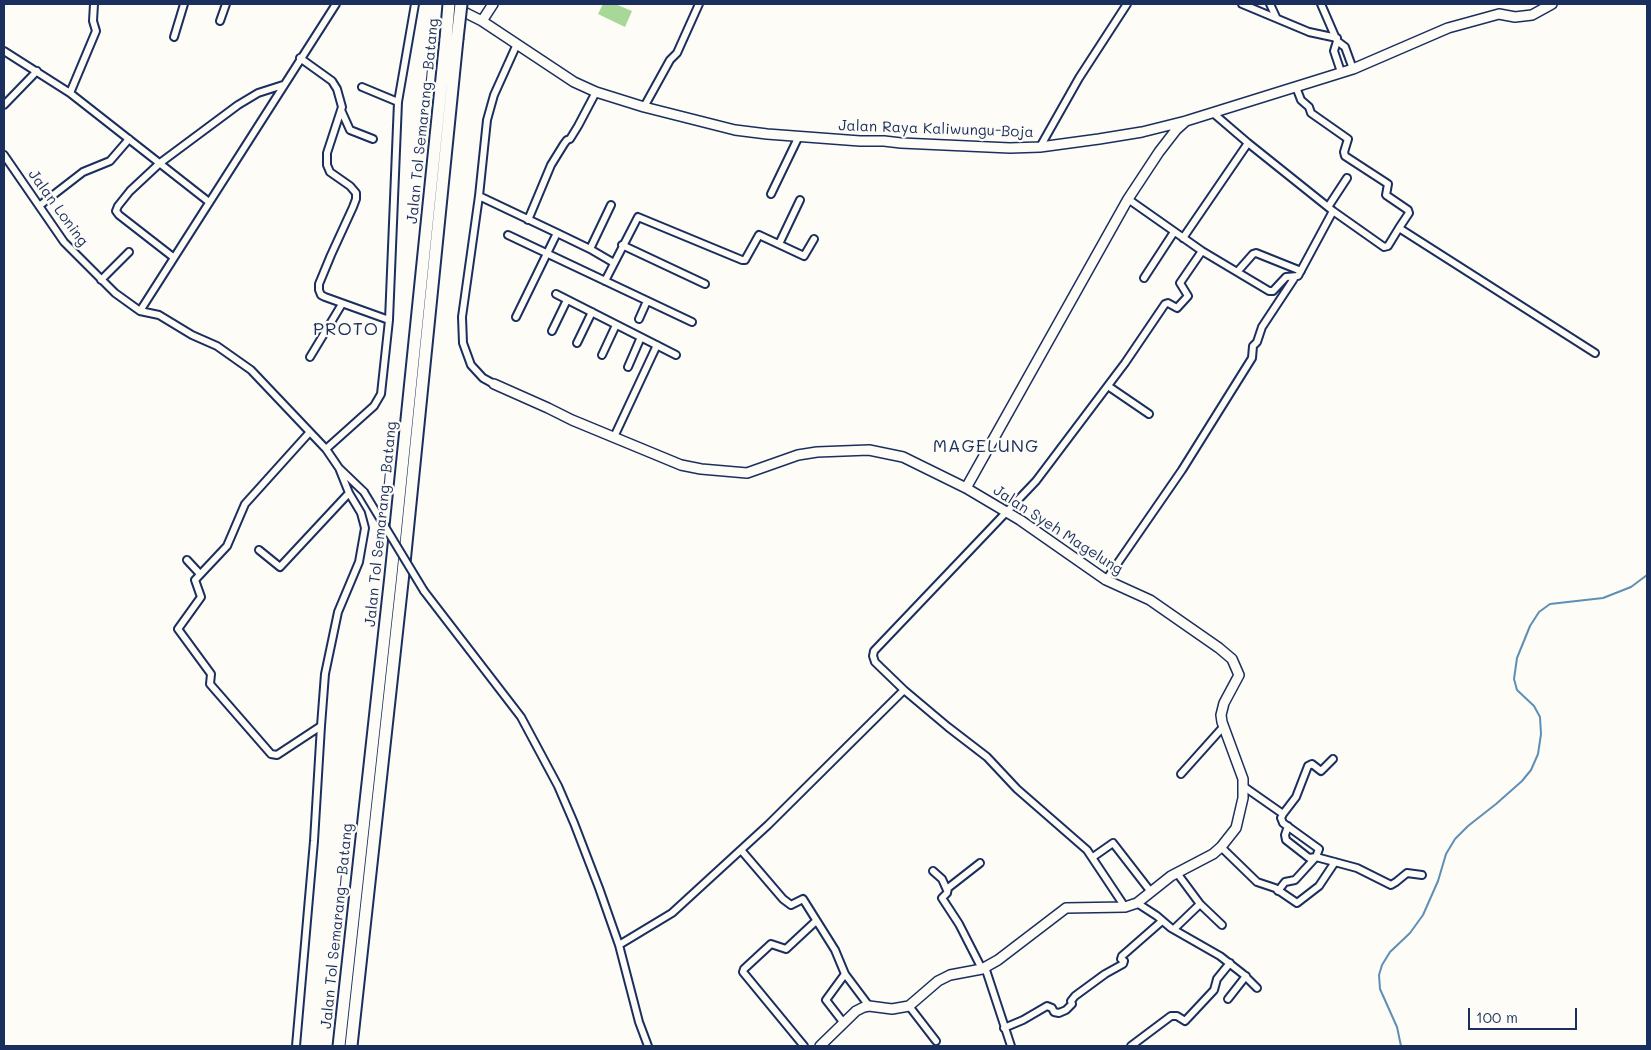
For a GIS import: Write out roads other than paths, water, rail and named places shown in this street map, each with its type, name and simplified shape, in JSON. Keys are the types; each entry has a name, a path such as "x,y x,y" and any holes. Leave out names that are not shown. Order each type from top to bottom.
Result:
{"highway":[{"name":"Jalan Tol Semarang–Batang","path":"351,1046 403,573 452,39 449,4"},
{"name":"Jalan Tol Semarang–Batang","path":"339,1046 452,39 461,4"}],"street":[{"path":"70,93 96,31 93,21 94,4"},
{"path":"174,37 184,4"},
{"path":"220,21 226,4"},
{"path":"140,311 336,4"},
{"path":"326,449 374,406 381,394 388,320 398,102 415,4"},
{"name":"Jalan Raya Kaliwungu-Boja","path":"444,4 468,13 482,21 556,72 596,92 644,107 735,130 860,142 884,141 996,148 1040,146 1142,132 1186,121 1353,69 1448,28 1499,14 1515,17 1532,15 1552,4"},
{"path":"482,21 493,4"},
{"path":"644,107 670,60 677,52 699,4"},
{"path":"1242,4 1310,32 1337,39"},
{"path":"1270,4 1276,17"},
{"path":"1321,4 1337,39 1345,48 1353,69"},
{"path":"1040,146 1124,5"},
{"path":"1337,39 1334,51 1341,72"},
{"path":"494,384 483,378 471,365 463,343 462,317 488,114 494,95 517,44"},
{"path":"4,51 70,93 209,202"},
{"path":"300,58 335,85 342,104 327,153 327,165 330,172 350,186 356,193 356,199 331,255 319,290 321,295 388,320"},
{"path":"4,105 37,71"},
{"path":"173,257 116,211 118,206 130,191 160,164 238,105 258,93 283,85"},
{"path":"362,87 398,102"},
{"path":"1213,113 1248,144 1330,209 1384,247 1388,246 1409,213 1408,210 1386,195 1388,184 1345,156 1344,152 1348,139 1311,113 1309,107 1300,99 1296,87"},
{"path":"528,220 551,165 566,140 569,140 578,126 596,92"},
{"path":"341,110 351,130 373,139"},
{"path":"966,488 1128,199 1164,144 1179,126 1186,121"},
{"path":"771,194 799,136"},
{"path":"39,206 83,172 110,161 129,139"},
{"path":"1184,238 1248,144"},
{"name":"Jalan Loning","path":"4,156 64,242 115,293 140,311 159,315 192,335 217,346 241,362 260,378 309,433 326,449 339,468"},
{"path":"1106,580 1182,470 1252,358 1253,346 1257,342 1262,328 1301,271 1347,178"},
{"path":"479,196 590,249 614,263"},
{"path":"1128,199 1202,251 1271,292 1286,277 1296,277"},
{"path":"779,244 800,200"},
{"path":"590,249 611,206"},
{"path":"605,281 638,217 742,260 745,260 759,235 804,256 814,240"},
{"path":"1400,228 1595,353"},
{"path":"1144,278 1174,232"},
{"path":"516,317 557,233"},
{"path":"508,234 692,322"},
{"path":"622,245 705,284"},
{"path":"1125,907 1087,850 1017,789 987,757 904,690 873,659 874,651 1036,481 1108,386 1165,305 1168,303 1177,308 1188,296 1181,282 1202,251"},
{"path":"102,280 129,252"},
{"path":"1238,271 1256,253 1301,271"},
{"path":"556,294 676,355"},
{"path":"552,331 567,300"},
{"path":"639,319 647,301"},
{"path":"310,356 342,304"},
{"path":"577,343 592,312"},
{"path":"602,355 616,325"},
{"path":"628,367 641,337"},
{"path":"614,436 656,345"},
{"name":"Jalan Syeh Magelung","path":"494,384 572,420 681,464 705,470 747,473 798,455 855,449 903,457 966,488 1006,511 1106,580 1150,600 1232,659 1239,674 1222,708 1221,718 1243,779 1243,798 1236,828 1221,848 1168,878 1137,903 1125,907 1066,908 998,960 984,968 944,978 934,984 909,1006"},
{"path":"1108,386 1149,414"},
{"path":"309,433 245,504 229,543 195,582 201,598 178,629 211,674 210,684 267,752 274,756 279,754 321,726"},
{"path":"339,468 364,492 424,591 521,717 567,805 619,945 636,1004 639,1022 648,1046"},
{"path":"296,1046 328,658 336,630 338,612 359,562 365,528 361,513 349,493 339,468"},
{"path":"260,550 280,567 349,493"},
{"path":"187,560 200,574"},
{"path":"619,945 672,913 741,850 904,690"},
{"path":"1181,774 1224,726"},
{"path":"1278,891 1285,882 1295,880 1316,857 1319,848 1282,821 1283,814 1296,797 1306,767 1312,764 1321,771 1333,760"},
{"path":"1243,786 1283,814"},
{"path":"1288,826 1285,835 1289,844 1309,858 1316,857 1364,871 1391,885 1407,874 1422,875"},
{"path":"1093,857 1113,843 1151,892"},
{"path":"1221,848 1257,882 1278,891 1296,903 1299,903 1319,886 1335,862"},
{"path":"741,850 783,899 791,905 802,898 835,950 846,974 869,1006"},
{"path":"980,863 947,890 942,899 959,924 984,968 996,996 1004,1028 1011,1046"},
{"path":"933,871 942,879 947,890"},
{"path":"1178,873 1200,904 1222,925"},
{"path":"1137,903 1174,929 1230,962 1257,988"},
{"path":"1174,929 1200,904"},
{"path":"804,1046 743,972 771,944 786,949 816,921"},
{"path":"1004,1028 1023,1020 1047,1006 1052,1008 1054,1012 1059,1013 1066,1010 1072,1004 1071,1001 1075,996 1105,974 1123,964 1122,956 1162,921"},
{"path":"1131,1046 1171,1016 1177,1016 1185,1022 1214,990 1217,979 1230,962"},
{"path":"843,1022 826,999 846,974"},
{"path":"1228,999 1246,976"},
{"path":"820,1046 856,1011 869,1006 892,1009 909,1006 936,1041"}],"waterway":[{"path":"1401,1046 1397,1027 1380,989 1379,975 1382,965 1390,952 1410,933 1423,915 1438,881 1446,854 1455,839 1522,781 1531,770 1538,754 1541,734 1540,717 1534,706 1517,690 1514,679 1517,658 1530,626 1539,612 1550,604 1603,598 1631,587 1647,575"}],"district":[{"name":"PROTO","path":"346,329"},
{"name":"MAGELUNG","path":"986,446"}]}
